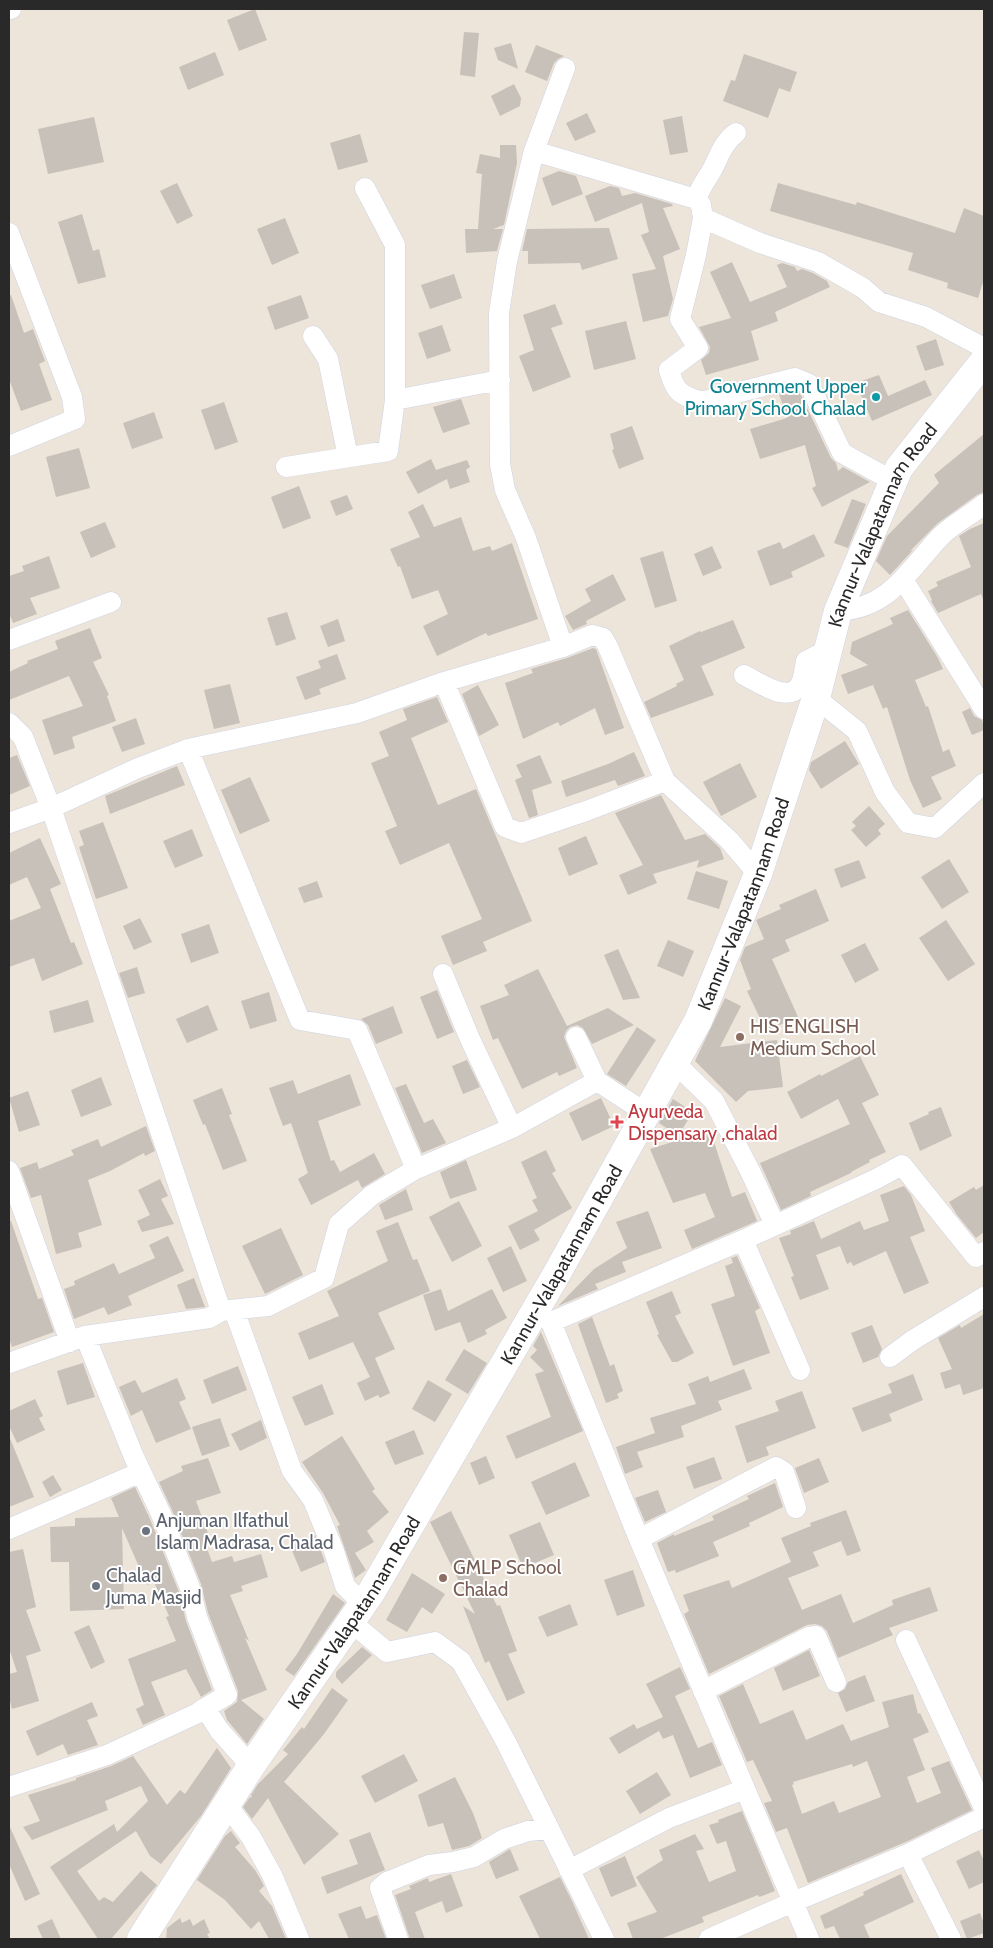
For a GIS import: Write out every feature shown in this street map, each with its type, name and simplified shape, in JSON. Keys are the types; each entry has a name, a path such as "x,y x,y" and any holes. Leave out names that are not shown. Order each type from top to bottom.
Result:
{"main road":[{"name":"Kannur-Valapatannam Road","path":"142,1939 251,1766 357,1613 542,1317 646,1114 698,1021 758,874 816,698 838,611 899,468 984,361"}],"street":[{"path":"562,647 526,538 505,490 500,464 499,313 506,261 534,151 565,68"},
{"path":"736,133 728,138 710,173 700,187 696,255 680,319 698,348 669,370 674,387 688,398 701,402 795,378 809,384 842,453 893,481"},
{"path":"534,151 700,209 760,243 818,262 863,288 879,302 926,317 984,348"},
{"path":"286,467 388,451 395,400 395,245 365,188"},
{"path":"9,233 72,397 75,419 9,446"},
{"path":"313,336 328,359 348,457"},
{"path":"395,400 500,380"},
{"path":"838,611 856,610 872,603 904,580 942,535 984,504"},
{"path":"904,580 984,709"},
{"path":"9,640 111,602"},
{"path":"9,823 51,808 138,768 188,749 357,713 444,682 562,647 592,634 602,638 665,781 729,840 758,874"},
{"path":"744,675 770,689 786,694 796,691 802,681 806,661 829,649"},
{"path":"444,682 505,827 520,833 586,811 665,781"},
{"path":"816,698 857,731 885,792 908,823 935,828 984,783"},
{"path":"9,723 23,737 51,808 227,1311 292,1471 313,1500 357,1613 387,1652 435,1642 461,1661 506,1742 604,1939"},
{"path":"188,749 300,1020 357,1030 416,1169"},
{"path":"443,974 470,1040 512,1128"},
{"path":"576,1037 597,1081 646,1114"},
{"path":"675,1062 714,1101 775,1225"},
{"path":"9,1363 77,1339 209,1318 227,1311 268,1306 324,1278 339,1224 372,1195 416,1169 512,1128 597,1081"},
{"path":"809,1939 639,1538 542,1317 743,1240 876,1179 902,1165 982,1260"},
{"path":"9,1171 77,1339 111,1404 165,1523 190,1588 197,1617 227,1695 198,1713 107,1754 9,1787"},
{"path":"743,1240 800,1370"},
{"path":"890,1357 913,1340 984,1297"},
{"path":"639,1538 776,1467 784,1472 796,1508"},
{"path":"9,1529 141,1472"},
{"path":"703,1690 809,1637 816,1636 836,1682"},
{"path":"906,1640 984,1808"},
{"path":"205,1708 219,1730 251,1766"},
{"path":"569,1870 669,1818 745,1789"},
{"path":"227,1805 251,1837 268,1868 299,1939"},
{"path":"709,1939 908,1854 984,1817"},
{"path":"398,1939 380,1888 388,1882 429,1865 454,1862 474,1856 504,1839 528,1831 549,1829"},
{"path":"908,1854 951,1939"}],"building":[{"path":"255,9 267,40 239,51 227,20"},
{"path":"464,32 479,33 475,77 460,75"},
{"path":"511,43 518,69 498,60 494,48"},
{"path":"536,45 564,56 554,63 547,81 525,72"},
{"path":"215,52 224,75 188,90 179,67"},
{"path":"744,54 797,72 790,92 779,88 768,118 723,101 731,80 735,81"},
{"path":"514,84 521,98 520,106 500,116 491,96"},
{"path":"587,113 596,132 575,141 566,123"},
{"path":"682,116 688,152 670,155 663,120"},
{"path":"94,117 104,162 48,174 38,129"},
{"path":"360,134 368,162 338,170 330,143"},
{"path":"500,145 516,145 517,163 504,225 493,229 503,229 497,251 466,253 465,229 478,229 482,174 476,173 480,154 500,158"},
{"path":"559,171 576,176 583,194 552,206 542,178"},
{"path":"177,183 193,216 177,224 160,191"},
{"path":"778,183 856,205 857,202 955,233 964,208 984,216 984,279 978,298 947,288 948,283 908,270 913,253 770,211"},
{"path":"610,186 619,188 622,196 635,193 672,204 673,206 663,208 680,249 663,256 673,299 668,316 643,322 632,274 656,269 641,235 649,232 642,203 595,222 585,196"},
{"path":"82,214 93,251 99,249 106,277 78,284 58,222"},
{"path":"285,218 299,253 272,265 257,229"},
{"path":"609,228 618,259 582,270 580,263 528,264 528,251 522,251 527,229"},
{"path":"732,262 750,302 787,287 777,265 782,263 795,267 797,271 802,269 813,273 827,281 830,287 775,312 778,321 751,331 759,360 706,375 701,360 709,353 710,347 699,327 731,318 710,272"},
{"path":"454,274 462,298 430,309 421,285"},
{"path":"11,295 24,333 33,329 45,361 39,364 52,400 21,411 9,379 9,296"},
{"path":"301,295 309,318 275,330 267,307"},
{"path":"555,304 563,324 551,328 571,377 533,392 519,356 534,350 523,315"},
{"path":"626,321 636,359 594,370 585,331"},
{"path":"442,325 451,351 427,359 418,333"},
{"path":"936,339 944,365 925,371 916,346"},
{"path":"879,375 888,396 925,380 932,395 872,421 856,383"},
{"path":"794,390 800,393 831,458 836,463 838,471 843,467 870,482 822,507 812,488 816,486 805,445 760,459 750,429 787,418 779,394"},
{"path":"461,399 470,424 443,433 433,407"},
{"path":"224,402 238,442 215,450 201,410"},
{"path":"154,412 163,438 132,449 123,423"},
{"path":"632,426 644,459 619,469 612,450 614,449 610,434"},
{"path":"984,434 984,492 938,523 910,551 913,550 890,575 876,561 887,536 939,483 934,475"},
{"path":"79,448 90,488 56,497 46,457"},
{"path":"431,459 436,470 467,460 470,467 466,470 470,482 450,489 447,479 418,494 406,472"},
{"path":"299,486 311,518 283,529 271,497"},
{"path":"347,495 353,509 336,516 330,501"},
{"path":"852,499 866,504 848,548 834,543"},
{"path":"423,504 434,527 461,517 473,551 490,546 492,551 512,543 538,619 488,636 486,633 437,656 423,626 448,614 438,590 412,599 400,566 398,567 390,549 420,537 408,512"},
{"path":"105,522 116,547 91,558 80,532"},
{"path":"984,523 984,599 981,594 938,613 928,591 938,586 936,582 971,567 959,536"},
{"path":"814,534 825,556 791,572 793,577 770,586 757,551 780,542 783,549"},
{"path":"712,546 722,568 703,576 694,554"},
{"path":"663,551 677,601 655,608 640,558"},
{"path":"49,556 60,588 30,598 37,614 13,623 9,613 9,576 24,571 22,566"},
{"path":"613,574 626,600 586,621 587,624 573,630 565,616 591,601 585,589"},
{"path":"908,610 943,669 915,680 926,707 928,706 943,752 949,749 956,766 931,777 942,799 923,808 910,780 887,707 883,709 873,685 848,694 841,675 868,665 850,654 852,642 893,624 890,618"},
{"path":"287,612 296,639 276,646 267,618"},
{"path":"338,619 345,641 328,647 320,626"},
{"path":"733,620 745,648 701,666 714,695 651,718 644,702 677,686 676,684 684,680 669,646 700,631"},
{"path":"90,628 102,658 93,662 109,695 107,696 116,721 72,737 75,748 54,755 42,720 83,706 69,676 9,700 9,672 28,663 27,661 58,649 55,641"},
{"path":"593,648 596,649 624,728 605,735 595,708 560,726 558,722 523,739 505,683 533,673 531,669"},
{"path":"337,654 346,679 319,689 321,694 305,700 296,677 321,668 318,661"},
{"path":"230,684 240,723 214,729 204,690"},
{"path":"478,685 499,725 479,736 462,694"},
{"path":"437,697 448,722 411,738 438,805 476,789 532,921 483,942 487,951 453,965 441,936 482,919 449,843 400,865 385,831 397,826 371,763 389,756 379,732 407,720 403,709"},
{"path":"970,708 974,716 982,720 984,726 984,730 972,735 962,712"},
{"path":"136,718 145,744 122,752 112,727"},
{"path":"845,741 859,764 821,789 809,770 811,762"},
{"path":"634,752 645,776 618,786 615,780 566,797 561,781 608,764"},
{"path":"17,755 30,786 9,795 9,758"},
{"path":"540,755 552,783 532,790 538,815 529,818 515,780 522,777 516,765"},
{"path":"740,763 757,797 721,816 703,782"},
{"path":"177,766 185,785 110,814 105,796"},
{"path":"250,777 270,821 240,834 221,790"},
{"path":"661,795 685,840 705,834 720,848 724,859 697,868 699,860 653,874 657,883 628,895 619,875 643,865 615,813"},
{"path":"869,806 885,824 878,830 881,834 866,847 851,830 856,826 852,822"},
{"path":"103,822 128,888 96,899 79,847 84,845 79,831"},
{"path":"192,829 203,856 175,868 163,841"},
{"path":"586,836 598,864 569,876 558,848"},
{"path":"40,838 61,884 50,889 71,943 74,942 83,964 42,981 34,958 9,967 9,921 41,908 27,877 9,885 9,853"},
{"path":"949,859 969,892 942,909 921,877"},
{"path":"859,860 866,878 841,888 834,869"},
{"path":"696,871 728,881 719,909 687,899"},
{"path":"317,881 323,897 304,903 298,888"},
{"path":"816,889 829,921 785,940 790,951 772,959 798,1017 766,1031 747,991 751,989 740,960 745,947 764,939 756,920 781,909 779,905"},
{"path":"140,918 152,942 134,950 123,926"},
{"path":"946,920 975,964 948,981 919,938"},
{"path":"209,924 219,953 191,963 181,934"},
{"path":"668,940 694,951 683,977 657,966"},
{"path":"865,943 879,970 855,983 841,955"},
{"path":"618,949 640,998 623,1000 604,955"},
{"path":"137,967 145,993 128,998 119,973"},
{"path":"538,969 567,1026 608,1008 634,1025 592,1044 583,1028 577,1025 570,1027 564,1037 577,1068 559,1076 557,1072 522,1089 498,1038 493,1040 480,1006 509,995 504,985"},
{"path":"437,990 454,1032 437,1039 420,997"},
{"path":"269,992 277,1021 250,1029 241,1001"},
{"path":"725,998 741,1006 720,1047 777,1040 783,1087 748,1091 736,1102 695,1061"},
{"path":"88,1000 94,1022 54,1033 49,1011"},
{"path":"208,1005 218,1030 187,1043 176,1019"},
{"path":"393,1006 403,1033 376,1044 368,1025 361,1019"},
{"path":"637,1027 656,1040 626,1086 607,1074"},
{"path":"860,1056 879,1095 862,1103 886,1152 869,1160 870,1162 851,1173 810,1192 811,1196 781,1210 760,1163 850,1124 838,1099 801,1119 787,1092 820,1074 821,1076"},
{"path":"467,1060 480,1087 463,1094 452,1066"},
{"path":"350,1074 361,1105 318,1121 331,1161 334,1160 340,1172 374,1153 385,1174 362,1188 358,1180 311,1205 298,1179 308,1173 291,1123 283,1126 269,1088 293,1080 298,1094"},
{"path":"101,1077 112,1105 81,1117 71,1090"},
{"path":"406,1084 424,1123 433,1119 446,1143 422,1153 395,1088"},
{"path":"222,1088 232,1114 229,1115 247,1161 223,1170 205,1124 203,1125 193,1100"},
{"path":"28,1091 40,1125 19,1132 9,1098"},
{"path":"601,1098 614,1126 582,1141 569,1113"},
{"path":"673,1099 693,1112 678,1136 659,1123"},
{"path":"941,1107 952,1136 920,1151 909,1123"},
{"path":"146,1126 155,1151 145,1156 144,1153 88,1180 102,1225 78,1233 82,1247 56,1254 41,1195 31,1198 20,1168 37,1162 39,1169 74,1155 71,1150 98,1139 101,1147"},
{"path":"710,1130 732,1197 745,1192 757,1221 692,1249 684,1230 715,1217 705,1193 673,1203 650,1149"},
{"path":"546,1150 556,1171 552,1173 572,1208 534,1230 540,1240 520,1250 508,1226 538,1211 532,1200 537,1198 521,1162"},
{"path":"466,1160 477,1190 450,1199 440,1172"},
{"path":"160,1179 168,1196 161,1199 174,1224 142,1232 137,1221 150,1215 138,1190"},
{"path":"984,1185 984,1232 976,1238 949,1202 974,1187 976,1190"},
{"path":"904,1186 911,1195 925,1231 910,1237 929,1283 904,1294 886,1251 853,1266 851,1262 847,1264 840,1246 816,1255 829,1289 800,1300 791,1277 794,1276 779,1238 791,1234 790,1231 814,1221 821,1239 860,1221 864,1230 889,1221 880,1195"},
{"path":"406,1189 413,1210 385,1220 379,1205"},
{"path":"459,1201 482,1246 452,1262 429,1217"},
{"path":"648,1211 662,1248 622,1262 626,1272 595,1284 598,1289 558,1306 594,1269 627,1248 616,1222"},
{"path":"9,1221 11,1221 38,1299 42,1298 54,1332 12,1347 9,1338"},
{"path":"398,1222 413,1260 417,1259 430,1291 378,1313 395,1349 375,1358 390,1393 380,1398 378,1395 365,1401 357,1383 370,1377 353,1342 309,1360 298,1333 339,1316 327,1291 388,1261 376,1231"},
{"path":"281,1228 303,1275 265,1294 242,1246"},
{"path":"168,1236 184,1271 128,1296 132,1305 108,1315 104,1307 74,1319 64,1289 75,1285 74,1281 114,1263 119,1274 155,1258 149,1245"},
{"path":"511,1246 527,1281 503,1292 487,1258"},
{"path":"737,1256 760,1308 755,1311 770,1353 733,1366 711,1304 735,1296 725,1266 733,1263 731,1258"},
{"path":"194,1278 205,1307 186,1309 177,1285"},
{"path":"441,1289 448,1311 492,1289 507,1318 485,1330 487,1334 468,1343 460,1322 435,1331 423,1295"},
{"path":"672,1291 681,1313 675,1316 694,1353 677,1362 672,1362 657,1335 659,1334 646,1302"},
{"path":"984,1314 984,1388 963,1395 960,1384 945,1389 940,1373 952,1369 938,1338 960,1325 961,1328"},
{"path":"592,1317 610,1366 614,1364 623,1391 617,1394 619,1398 606,1403 578,1324"},
{"path":"872,1325 882,1349 878,1357 863,1363 851,1333"},
{"path":"541,1332 583,1431 516,1459 506,1436 551,1417 535,1374 544,1371 530,1357 537,1350 533,1346"},
{"path":"464,1349 487,1363 468,1394 445,1380"},
{"path":"83,1363 95,1397 67,1405 57,1371"},
{"path":"238,1366 247,1390 212,1404 203,1380"},
{"path":"744,1369 752,1389 718,1401 722,1410 681,1426 684,1437 637,1452 643,1467 625,1474 616,1447 655,1433 650,1418 696,1404 688,1384 708,1376 710,1382"},
{"path":"913,1374 923,1400 889,1414 892,1421 862,1432 852,1408 892,1393 888,1384"},
{"path":"177,1378 186,1399 179,1402 191,1429 156,1443 142,1410 131,1416 119,1387 135,1380 142,1393"},
{"path":"428,1380 452,1394 435,1422 412,1409"},
{"path":"322,1384 334,1414 305,1426 292,1397"},
{"path":"802,1391 816,1428 766,1447 769,1455 747,1463 735,1426 779,1411 775,1401"},
{"path":"35,1399 43,1416 39,1418 45,1430 17,1443 9,1426 9,1411"},
{"path":"220,1418 230,1446 202,1456 192,1427"},
{"path":"261,1420 267,1438 240,1451 231,1434"},
{"path":"414,1430 424,1454 395,1465 385,1442"},
{"path":"9,1436 34,1497 9,1507"},
{"path":"342,1436 375,1489 372,1491 389,1512 367,1531 374,1542 355,1553 366,1570 355,1578 337,1526 340,1525 323,1493 302,1462"},
{"path":"486,1456 495,1478 479,1485 470,1463"},
{"path":"714,1457 722,1479 694,1489 686,1467"},
{"path":"208,1458 221,1493 196,1501 209,1536 203,1538 212,1562 232,1556 234,1562 261,1554 268,1577 241,1586 243,1591 230,1595 249,1641 245,1638 267,1690 241,1700 264,1719 247,1744 227,1720 224,1711 237,1702 238,1691 208,1613 201,1584 159,1482 183,1471 181,1466"},
{"path":"819,1458 829,1482 804,1493 795,1468"},
{"path":"575,1462 590,1496 546,1515 531,1482"},
{"path":"53,1475 62,1490 50,1497 42,1482"},
{"path":"775,1483 783,1507 749,1523 750,1526 713,1542 719,1556 676,1573 675,1570 668,1572 657,1543 674,1534 674,1536 714,1520 712,1516 749,1499 747,1496"},
{"path":"135,1487 179,1592 186,1621 212,1690 201,1697 186,1669 151,1682 165,1715 143,1725 136,1709 144,1705 128,1659 176,1641 166,1617 169,1616 154,1582 147,1585 122,1528 124,1609 70,1611 69,1562 51,1562 50,1527 75,1526 75,1518 119,1517 111,1498"},
{"path":"658,1490 666,1512 645,1522 635,1498"},
{"path":"846,1510 861,1551 847,1556 841,1541 813,1552 819,1566 788,1578 802,1610 841,1594 853,1623 893,1605 892,1600 930,1587 938,1611 889,1628 893,1635 838,1658 827,1631 822,1626 815,1624 807,1625 709,1674 684,1614 689,1611 683,1595 729,1580 732,1588 791,1562 781,1538 811,1526 810,1523"},
{"path":"451,1511 497,1606 500,1605 517,1651 508,1654 525,1693 507,1701 489,1661 485,1663 463,1606 475,1614 430,1522"},
{"path":"540,1522 554,1555 523,1568 509,1535"},
{"path":"315,1535 325,1562 301,1572 290,1546"},
{"path":"23,1549 36,1607 26,1610 41,1651 26,1656 39,1701 12,1709 9,1697 9,1674 17,1672 9,1648 9,1552"},
{"path":"633,1570 645,1606 617,1616 604,1580"},
{"path":"412,1573 445,1594 432,1614 422,1607 407,1632 386,1620"},
{"path":"333,1594 345,1603 294,1676 285,1670 297,1654"},
{"path":"570,1604 578,1625 547,1637 538,1617"},
{"path":"89,1625 105,1662 91,1669 74,1632"},
{"path":"362,1647 372,1655 342,1684 336,1677 336,1672"},
{"path":"809,1650 820,1676 783,1691 774,1668"},
{"path":"680,1667 690,1689 675,1696 698,1748 712,1742 722,1765 690,1778 673,1735 663,1739 659,1731 619,1754 609,1738 634,1724 637,1729 663,1717 646,1684"},
{"path":"865,1675 875,1701 846,1712 838,1693 845,1689 848,1682"},
{"path":"743,1684 760,1724 793,1710 806,1740 843,1724 851,1741 889,1727 882,1702 913,1694 918,1714 920,1713 929,1732 913,1739 925,1770 907,1777 917,1803 941,1793 931,1768 949,1761 972,1810 908,1841 808,1883 787,1828 776,1832 764,1803 772,1801 753,1760 747,1762 719,1696","holes":["867,1761 881,1797 839,1813 834,1801 802,1814 792,1785 794,1784 793,1782 852,1764 853,1767"]},
{"path":"332,1688 348,1700 324,1734 284,1782 339,1834 304,1865 268,1798 252,1819 243,1807 250,1797 252,1798 251,1795 258,1784 288,1754 283,1750 302,1727 304,1729"},
{"path":"92,1702 98,1716 87,1720 98,1745 68,1755 63,1744 37,1756 26,1731"},
{"path":"217,1748 231,1768 201,1816 161,1864 150,1856 136,1831 77,1871 99,1901 104,1897 113,1902 141,1871 157,1885 111,1939 98,1939 50,1867 114,1824 117,1832 148,1801 141,1786 105,1801 108,1810 32,1840 23,1827 40,1821 28,1795 76,1780 76,1778 133,1756 167,1805 180,1790 185,1794"},
{"path":"404,1754 418,1781 375,1803 361,1776"},
{"path":"657,1772 671,1795 640,1814 626,1791"},
{"path":"455,1777 473,1813 482,1838 469,1846 452,1850 443,1823 428,1827 418,1795"},
{"path":"742,1811 775,1891 759,1897 758,1895 702,1917 704,1922 660,1939 633,1939 627,1923 657,1912 636,1877 663,1860 659,1850 695,1834 704,1849 696,1851 709,1882 736,1871 726,1841 717,1844 709,1825"},
{"path":"9,1825 40,1894 25,1901 9,1864"},
{"path":"231,1831 240,1843 235,1847 261,1880 264,1886 259,1891 272,1906 286,1939 269,1939 259,1921 251,1929 225,1900 197,1880 225,1836"},
{"path":"370,1832 385,1870 327,1894 321,1877 358,1864 349,1840"},
{"path":"510,1849 519,1870 496,1879 489,1862"},
{"path":"979,1850 984,1861 984,1882 969,1889 956,1861"},
{"path":"625,1856 637,1886 611,1897 599,1868"},
{"path":"451,1874 463,1906 446,1913 442,1901 415,1912 425,1939 410,1939 395,1895 411,1889 409,1886 428,1878 429,1882"},
{"path":"901,1874 914,1902 864,1925 870,1939 840,1939 834,1926 825,1929 820,1916 864,1895 863,1892"},
{"path":"560,1877 589,1939 540,1939 519,1896"},
{"path":"361,1906 366,1919 377,1915 386,1939 349,1939 338,1914"},
{"path":"980,1913 984,1924 984,1933 967,1939 960,1921"},
{"path":"180,1918 182,1923 190,1919 193,1926 204,1919 210,1933 207,1934 210,1939 166,1939 167,1928"},
{"path":"52,1919 61,1939 43,1939 37,1926"}],"place":[{"name":"Government Upper Primary School Chalad","path":"876,397"},
{"name":"HIS ENGLISH Medium School","path":"740,1037"},
{"name":"Ayurveda Dispensary ,chalad","path":"617,1122"},
{"name":"Anjuman Ilfathul Islam Madrasa, Chalad","path":"146,1531"},
{"name":"GMLP School Chalad","path":"443,1578"},
{"name":"Chalad Juma Masjid","path":"96,1586"}]}
